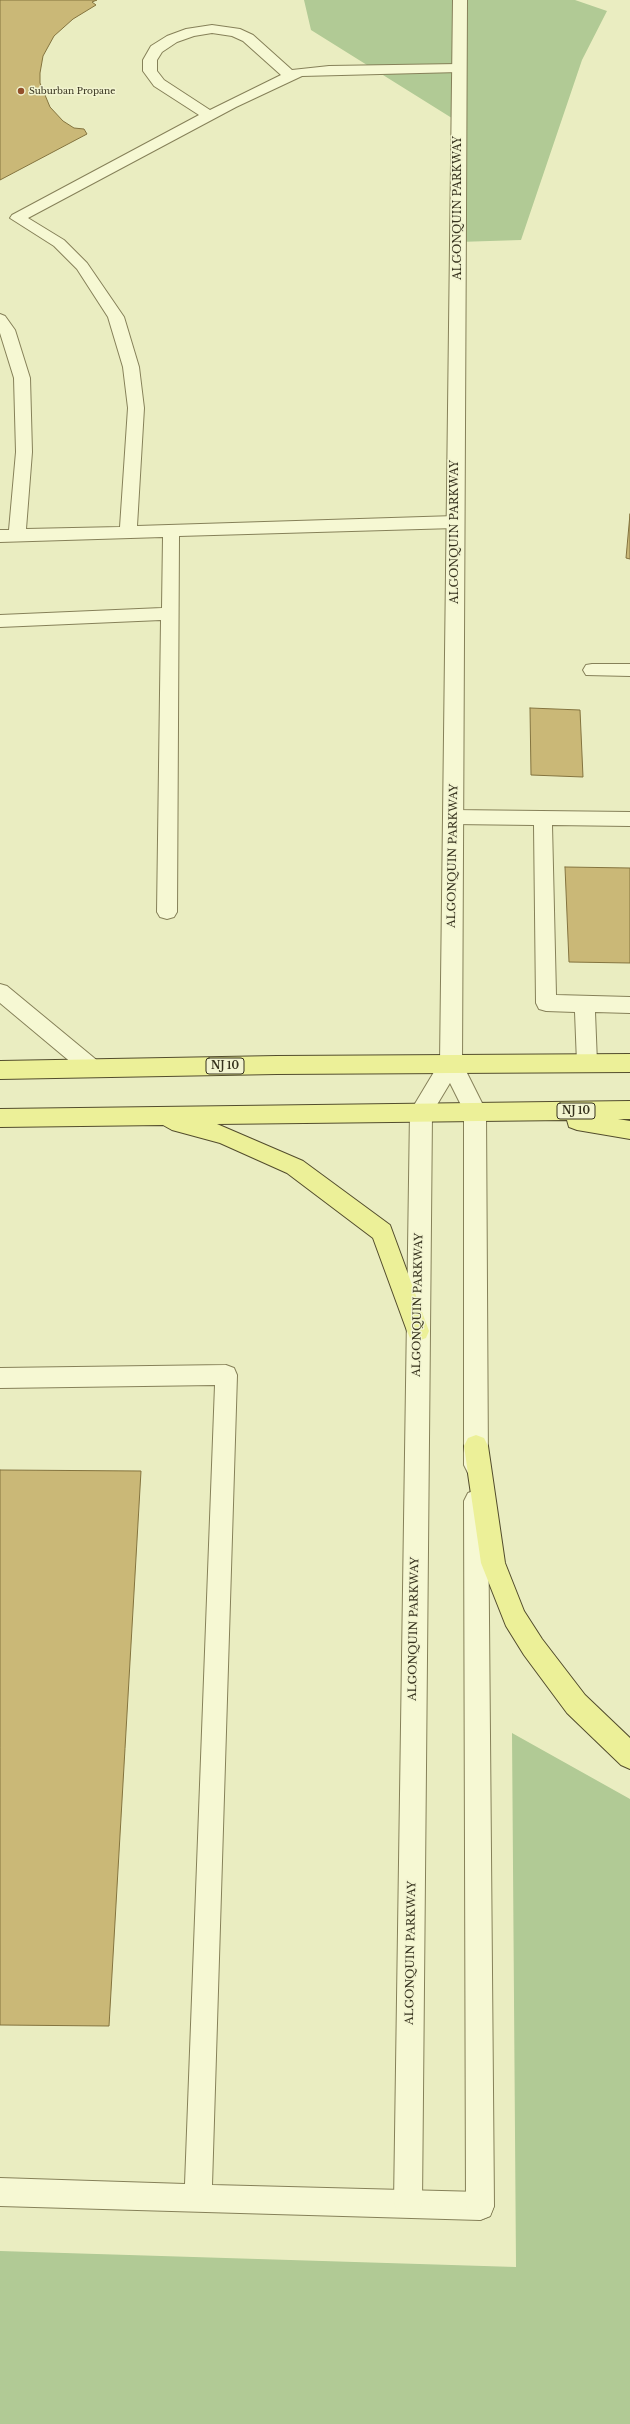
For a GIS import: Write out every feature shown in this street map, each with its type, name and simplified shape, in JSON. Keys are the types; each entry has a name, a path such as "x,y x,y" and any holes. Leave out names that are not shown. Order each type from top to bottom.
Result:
{"main road":[{"name":"NJ 10","path":"0,1070 630,1063"},
{"name":"NJ 10","path":"0,1118 146,1114 630,1110"},
{"path":"522,1111 630,1130"},
{"path":"146,1114 224,1136 295,1167 382,1232 418,1331"},
{"path":"476,1446 493,1563 515,1618 533,1647 576,1704 630,1756"}],"street":[{"name":"ALGONQUIN PARKWAY","path":"460,0 451,1064 475,1111 480,2206"},
{"path":"420,1112 451,1064"},
{"name":"ALGONQUIN PARKWAY","path":"408,2204 420,1112"}],"lane":[{"path":"210,116 159,83 150,71 150,60 156,49 172,39 191,32 212,30 235,32 253,42 290,76"},
{"path":"128,532 136,408 131,367 116,317 100,290 82,266 59,243 11,221 210,116 300,72 328,70 459,68"},
{"path":"0,319 7,330 22,378 24,452 17,536"},
{"path":"0,536 455,522"},
{"path":"167,912 171,531"},
{"path":"0,621 170,614"},
{"path":"592,670 630,670"},
{"path":"453,817 630,819"},
{"path":"544,818 546,1003 630,1005"},
{"path":"0,992 92,1068"},
{"path":"585,1004 587,1063"},
{"path":"0,1378 226,1375 198,2196"},
{"path":"0,2192 198,2196 480,2206"}],"green space":[{"path":"304,0 575,0 607,11 582,60 521,240 458,242 463,125 311,30"},
{"path":"512,1733 630,1799 630,2424 0,2424 0,2251 516,2267"}],"building":[{"name":"Suburban Propane","path":"0,0 97,0 92,2 96,5 73,19 54,36 43,56 40,73 40,83 50,107 63,121 74,128 84,129 87,134 0,180"},
{"path":"630,514 630,559 626,558"},
{"path":"530,708 580,710 583,777 531,775"},
{"path":"565,867 630,868 630,963 569,962"},
{"path":"0,1470 141,1471 109,2026 0,2025"}],"place":[{"name":"Suburban Propane","path":"21,91"}]}
